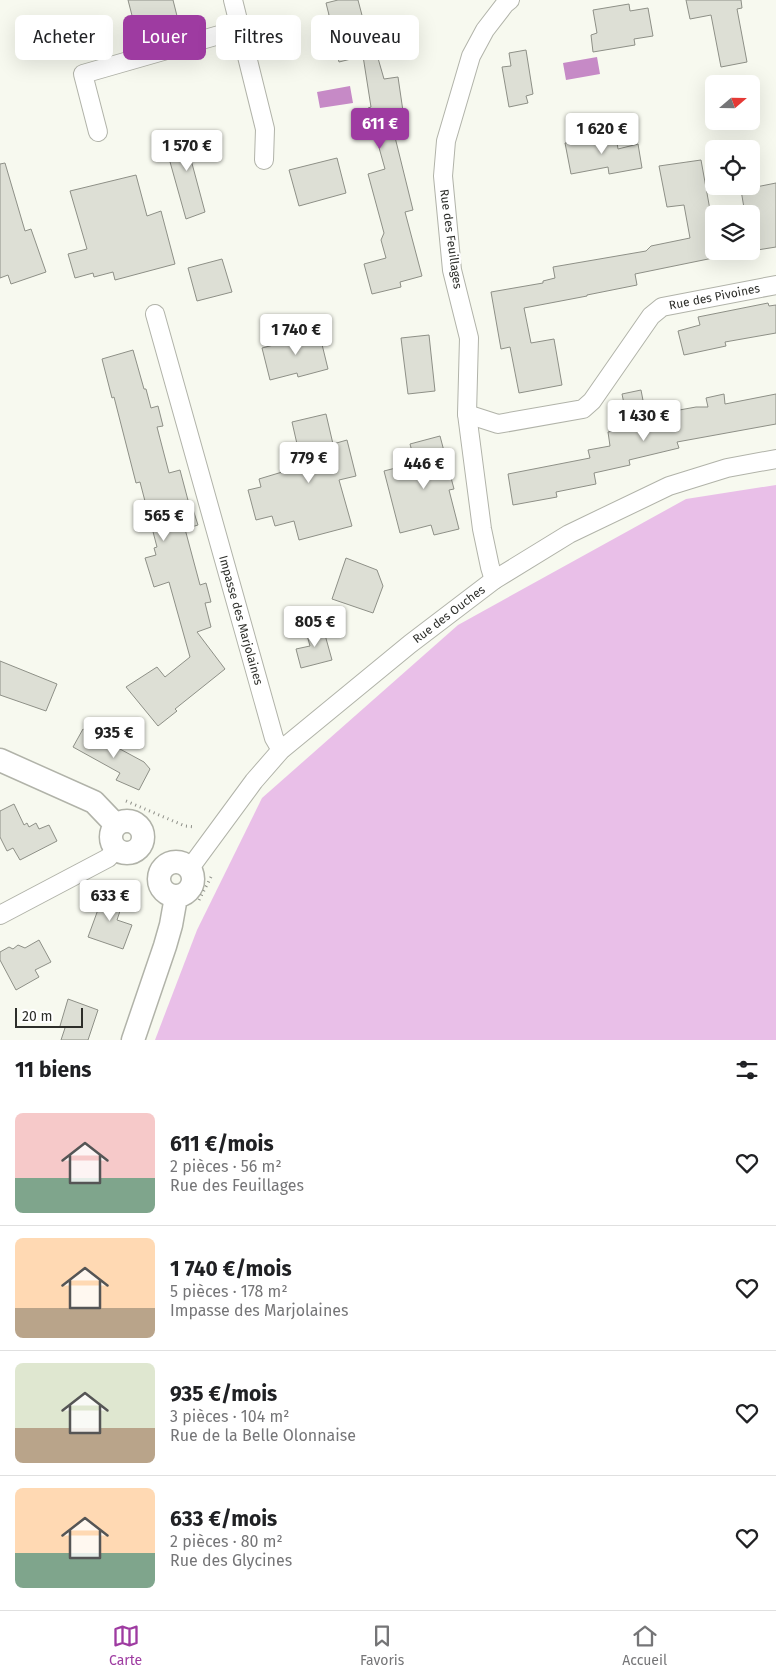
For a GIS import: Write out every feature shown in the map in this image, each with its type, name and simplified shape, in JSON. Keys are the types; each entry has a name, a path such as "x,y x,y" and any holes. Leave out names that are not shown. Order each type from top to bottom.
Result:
{"street":[{"path":"232,0 236,15"},
{"name":"Rue des Feuillages","path":"494,580 482,529 467,414 468,338 452,270 442,176 446,141 471,56 486,30 510,0"},
{"path":"98,132 83,74 216,36"},
{"path":"248,60 265,129 264,160"},
{"name":"Rue des Pivoines","path":"467,414 498,424 583,408 592,401 651,316 662,307 776,285"},
{"name":"Impasse des Marjolaines","path":"155,314 274,738 281,750"},
{"name":"Rue des Ouches","path":"190,868 254,782 281,750 410,644 494,580 568,534 669,486 727,468 776,459"},
{"path":"0,760 94,802 116,826"},
{"path":"125,821 135,824 142,832 142,842 139,846 136,851 126,853 116,850 112,842 111,833 116,826 125,821"},
{"path":"139,846 162,870"},
{"path":"0,915 108,858 116,850"},
{"path":"176,862 190,868 193,881 192,887 182,896 186,900 170,896 162,890 159,880 162,870 170,863 176,862"},
{"path":"133,1040 171,925 186,900"}],"path":[{"path":"186,900 212,875"}],"shaded area":[{"path":"597,57 600,74 566,80 563,63"},
{"path":"350,86 353,103 320,108 317,92"},
{"path":"776,485 776,1040 155,1040 197,930 262,798 458,625 686,499"}],"building":[{"path":"128,0 173,0 177,15 132,15"},
{"path":"338,0 358,0 362,15 329,15 326,3"},
{"path":"686,0 741,0 742,8 737,9 747,62 721,67 711,15 690,19"},
{"path":"629,4 630,11 648,8 653,36 634,39 635,45 593,52 591,35 597,33 593,10"},
{"path":"526,50 533,94 526,96 528,103 509,107 502,67 511,66 509,53"},
{"path":"364,60 378,60 384,79 398,77 404,118 391,121 413,210 405,212 422,276 400,282 401,287 372,294 364,264 386,258 381,240 384,233 368,174 385,169 373,126 370,127 368,108 371,107"},
{"path":"615,130 618,149 638,144 642,168 609,174 608,167 571,174 565,143 588,140 588,135"},
{"path":"203,132 208,152 190,156 205,212 186,219 165,144"},
{"path":"337,158 346,193 299,206 289,170"},
{"path":"701,160 705,195 707,195 709,205 705,205 705,260 635,274 637,285 524,308 531,343 554,339 562,385 519,393 510,347 501,349 491,292 543,283 543,281 555,278 553,267 646,251 651,246 690,238 684,205 667,207 659,166"},
{"path":"5,163 25,231 31,229 46,272 11,284 8,275 0,278 0,164"},
{"path":"136,175 147,216 161,211 175,264 115,280 113,272 94,277 93,273 75,278 68,254 87,249 70,191"},
{"path":"776,183 776,247 760,250 760,205 744,205 742,195 760,195 760,186"},
{"path":"222,259 232,292 197,301 188,268"},
{"path":"768,303 769,306 776,305 776,333 725,342 726,346 684,355 678,331 700,325 698,317"},
{"path":"318,328 328,369 298,377 297,373 270,380 262,348 293,340 292,335"},
{"path":"429,335 435,391 408,394 401,338"},
{"path":"133,350 151,408 158,406 163,426 157,427 169,473 180,470 189,504 191,503 198,525 185,529 200,585 206,583 211,602 205,603 211,627 197,632 225,669 175,709 177,711 158,726 126,687 157,667 165,677 190,657 169,582 154,587 145,558 156,555 154,548 157,547 140,482 136,483 114,397 112,398 102,359"},
{"path":"641,390 646,416 696,407 708,407 706,398 724,394 725,404 776,394 776,424 677,442 679,448 629,460 630,465 594,473 596,484 556,492 557,497 513,505 508,474 590,458 588,450 610,446 608,432 629,428 622,394"},
{"path":"326,414 333,444 347,440 356,476 339,480 352,526 299,540 294,521 275,526 272,516 256,520 248,490 261,487 259,479 302,466 292,422"},
{"path":"440,436 454,489 449,490 459,529 434,535 431,525 400,533 384,471 415,463 410,444"},
{"path":"346,558 377,570 383,586 373,613 332,599"},
{"path":"322,624 332,660 301,668 296,649 310,646 305,628"},
{"path":"0,661 57,684 46,711 0,695"},
{"path":"83,729 144,762 150,769 139,790 116,780 120,773 73,747"},
{"path":"14,804 24,825 27,823 29,827 36,823 39,829 49,825 57,841 20,860 13,848 7,851 0,837 0,811"},
{"path":"116,889 123,902 117,920 132,925 123,949 88,937 103,896"},
{"path":"39,940 51,962 35,970 39,977 16,990 0,960 0,952 9,947 13,949 18,945 25,948"},
{"path":"68,999 98,1010 88,1040 61,1040 65,1028 60,1026"}]}
